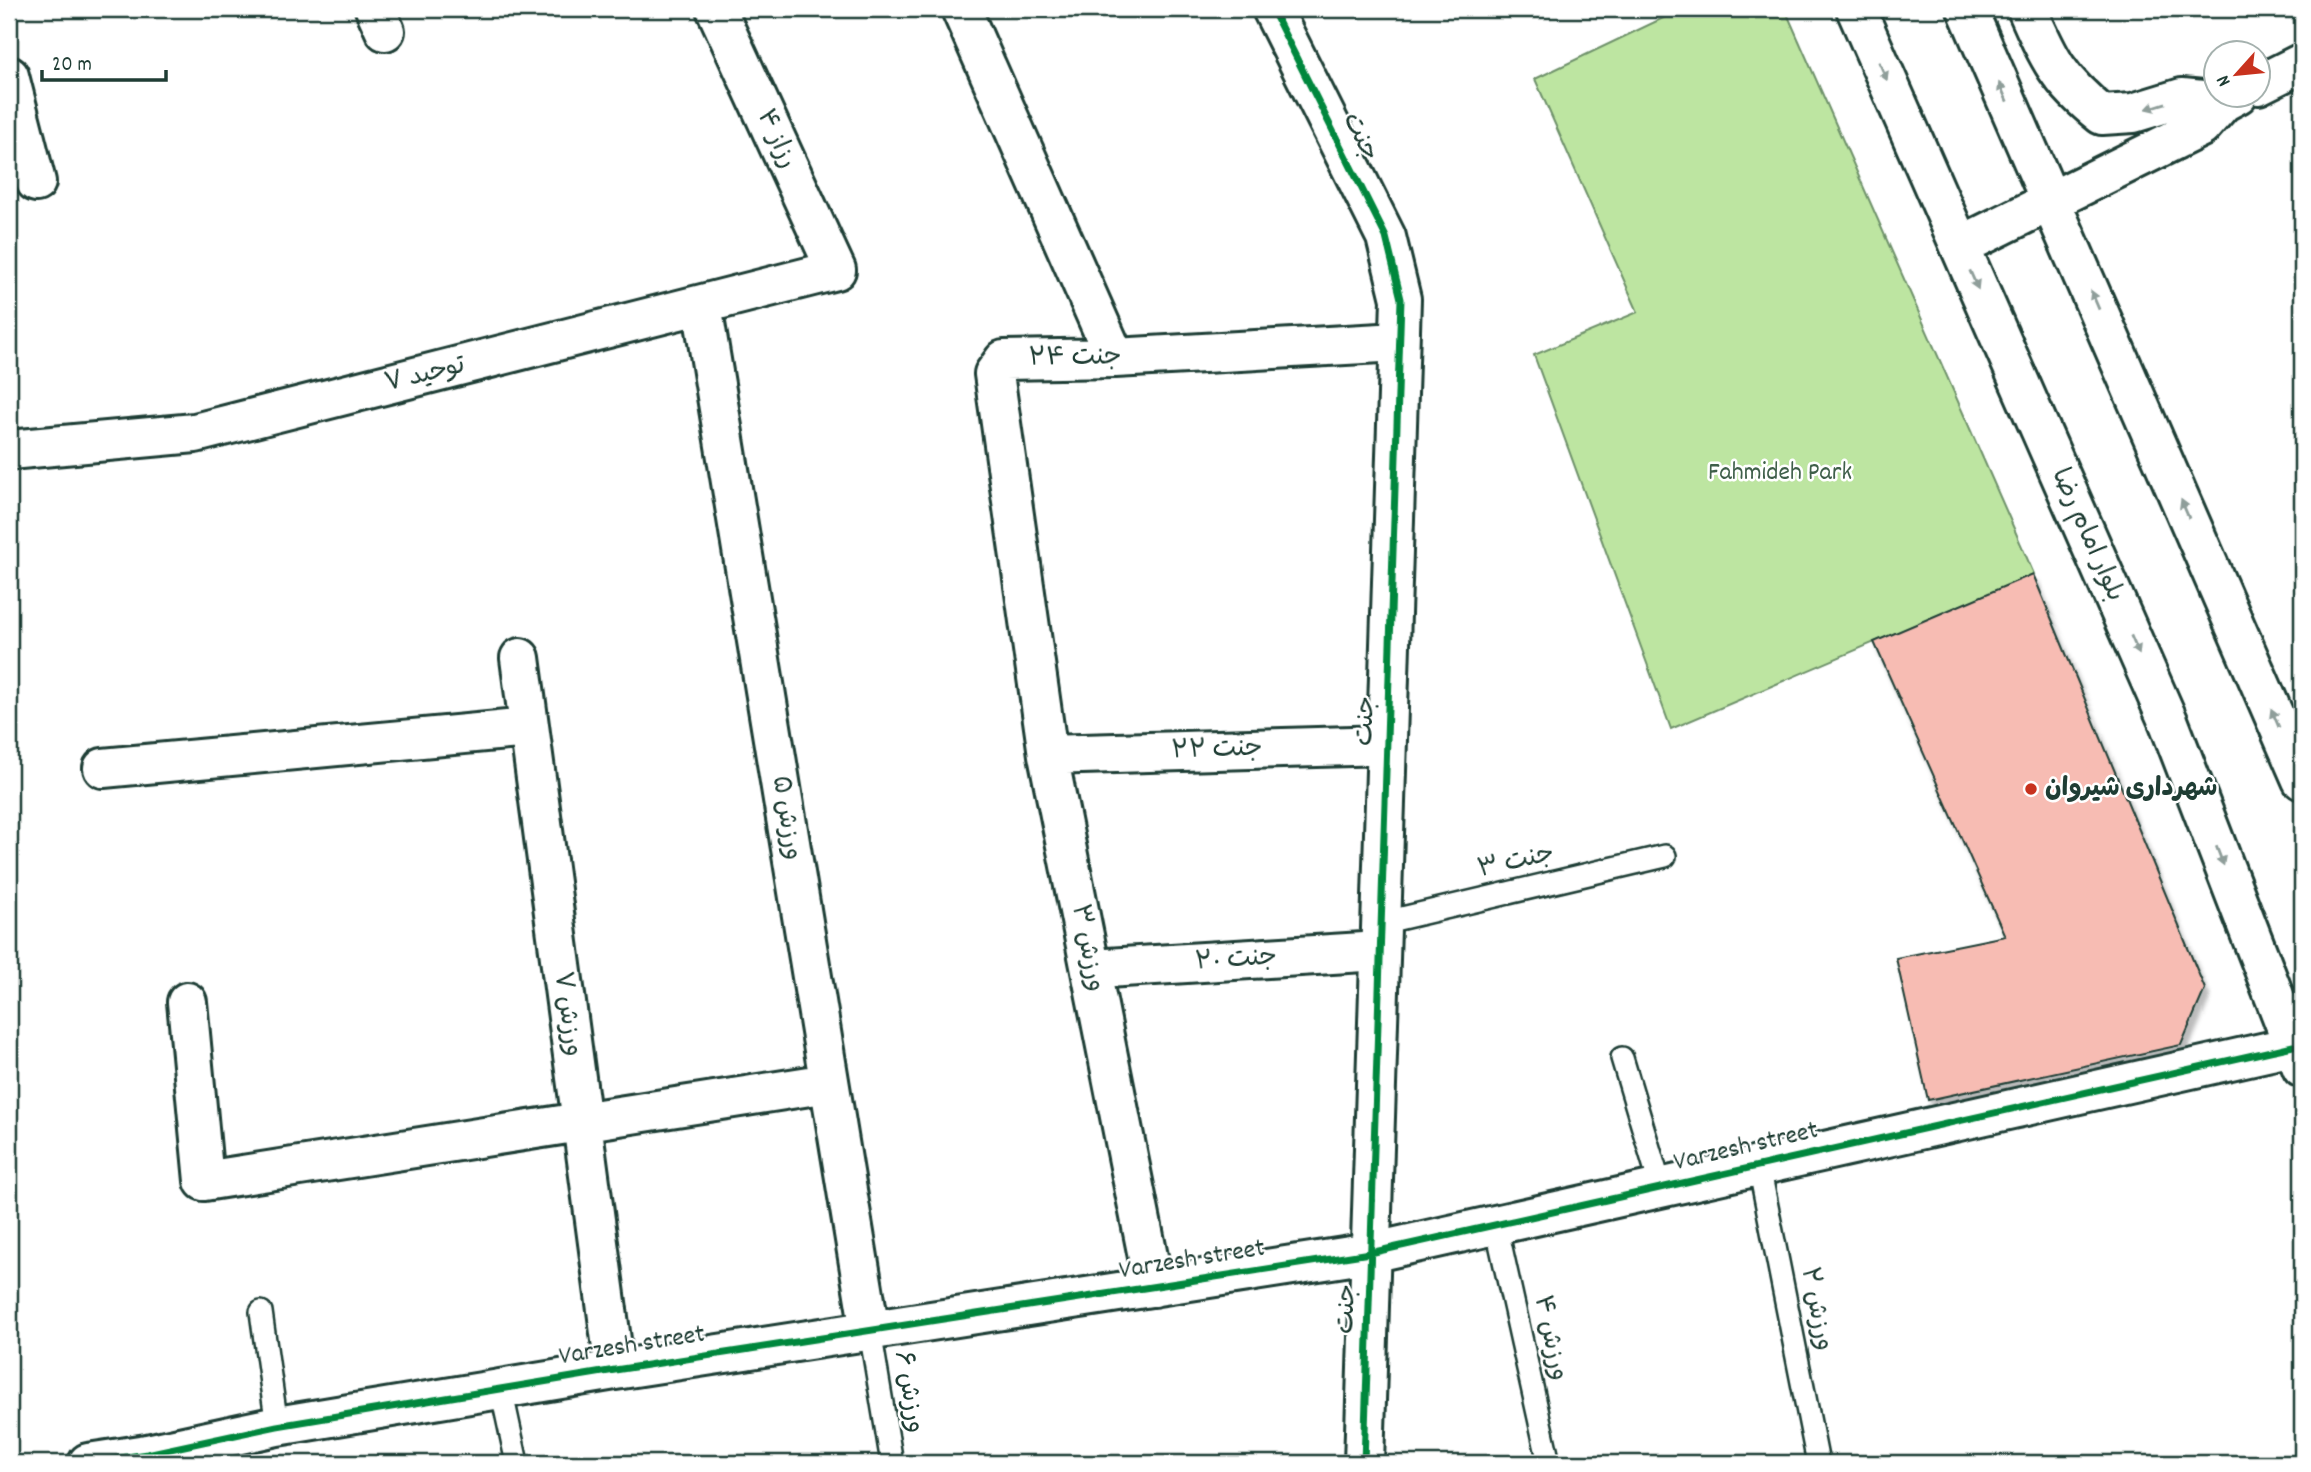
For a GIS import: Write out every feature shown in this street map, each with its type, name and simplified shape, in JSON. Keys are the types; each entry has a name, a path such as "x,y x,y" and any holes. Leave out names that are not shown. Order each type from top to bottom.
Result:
{"street":[{"name":"رزاز ۴","path":"716,9 836,270"},
{"path":"961,9 1115,358"},
{"name":"جنت","path":"1272,9 1386,237 1401,299 1364,1463"},
{"name":"بلوار امام رضا","path":"1856,9 2169,723 2298,1057"},
{"path":"1967,9 2298,763"},
{"path":"2027,9 2048,56 2071,90 2102,115 2133,113 2182,98 2202,98"},
{"path":"2272,78 2302,63"},
{"path":"9,76 36,182"},
{"path":"1960,246 2200,127 2220,108"},
{"name":"توحید ۷","path":"9,450 195,433 836,270"},
{"name":"ورزش ۵","path":"702,304 870,1331"},
{"name":"جنت ۲۴","path":"1026,609 994,374 1004,360 1115,358 1399,342"},
{"name":"ورزش ۳","path":"1026,609 1048,755 1154,1287"},
{"name":"ورزش ۷","path":"520,658 615,1370"},
{"path":"103,768 529,728"},
{"name":"جنت ۲۲","path":"1048,755 1387,745"},
{"name":"جنت ۲۰","path":"1091,970 1380,937"},
{"path":"187,1002 204,1181 582,1124 829,1083"},
{"name":"Varzesh street","path":"88,1463 148,1459 277,1426 615,1370 1370,1253 1759,1166 2298,1057"}],"lane":[{"name":"جنت ۳","path":"1380,937 1665,856"},
{"path":"1622,1058 1661,1188"},
{"name":"ورزش ۲","path":"1759,1166 1818,1463"},
{"name":"ورزش ۴","path":"1496,1225 1549,1463"},
{"path":"261,1312 277,1426"},
{"name":"ورزش ۶","path":"870,1331 892,1463"},
{"path":"501,1389 517,1463"}],"green space":[{"name":"Fahmideh Park","path":"1682,9 1785,9 2034,574 1671,729 1534,355 1638,312 1535,79"}],"building":[{"name":"شهرداری شیروان","path":"2033,574 2205,989 2181,1045 1928,1100 1896,958 2005,936 1874,642"}],"cycle path":[{"path":"1272,9 1386,237 1401,299 1364,1463"},
{"path":"88,1463 147,1454 277,1426 615,1370 1370,1253 2293,1046"}],"place":[{"name":"شهرداری شیروان","path":"2031,789"}]}
